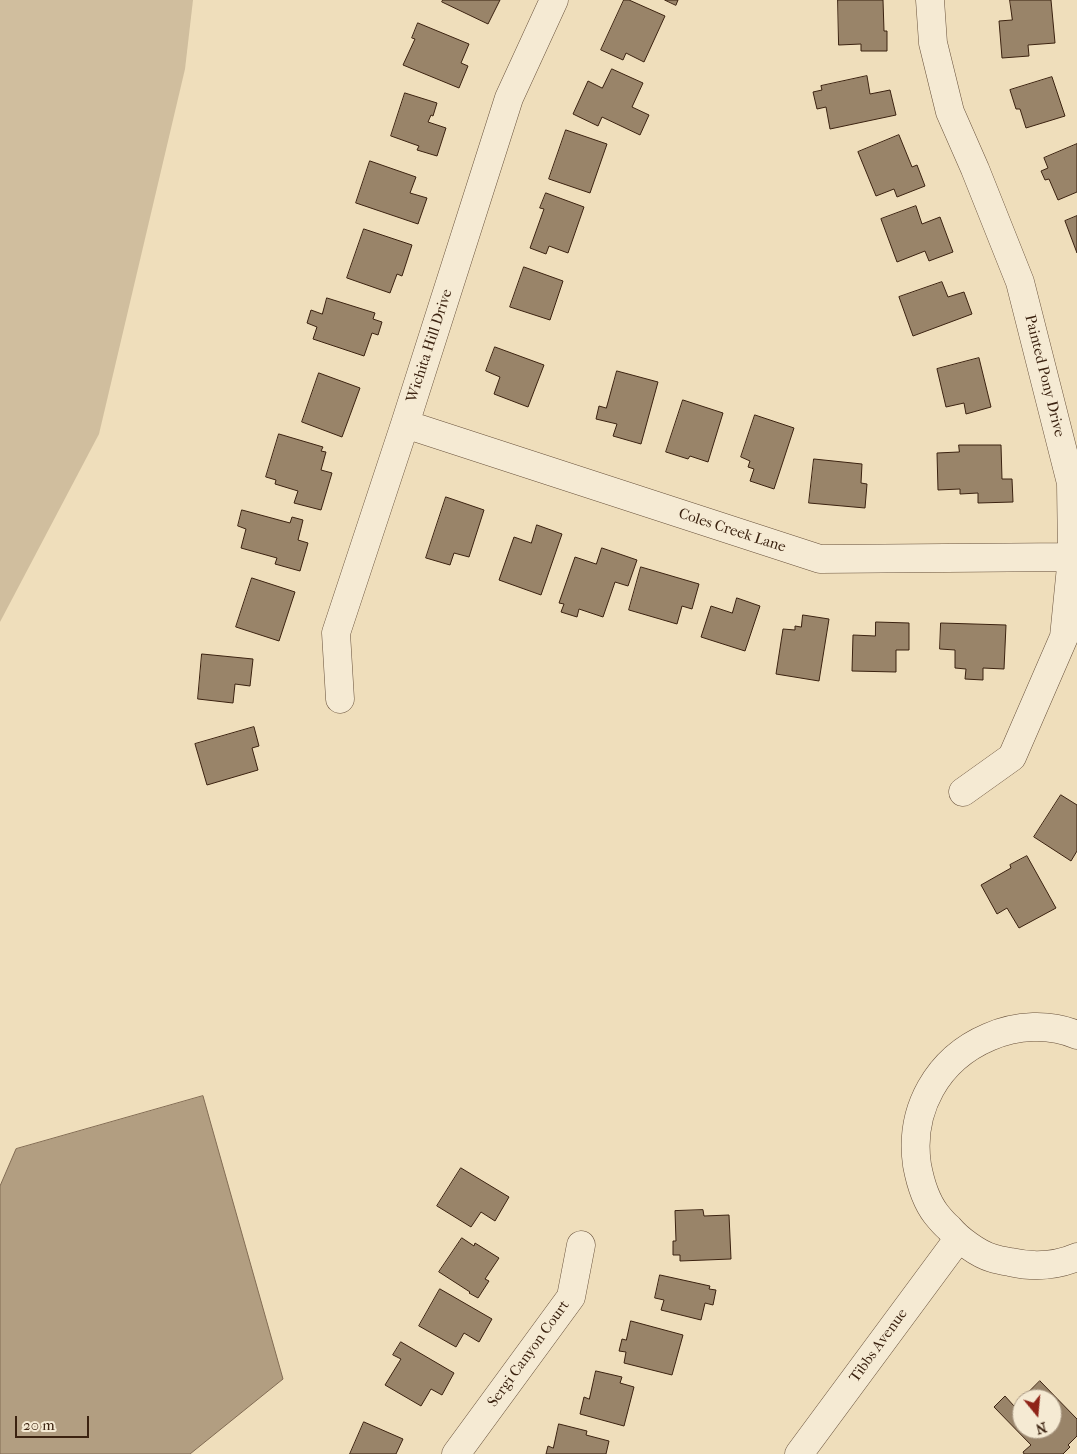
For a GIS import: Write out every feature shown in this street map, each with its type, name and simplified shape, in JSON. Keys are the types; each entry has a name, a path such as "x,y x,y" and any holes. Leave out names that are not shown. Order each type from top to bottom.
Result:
{"street":[{"name":"Wichita Hill Drive","path":"340,699 336,633 509,98 554,0"},
{"name":"Painted Pony Drive","path":"930,0 933,43 950,112 1020,282 1071,483 1072,557 1064,637 1012,758 964,792"},
{"name":"Coles Creek Lane","path":"405,424 820,559 1072,557"},
{"path":"1077,1035 1069,1031 1036,1026 1002,1031 974,1043 949,1063 930,1088 906,1148 935,1213 958,1239 990,1258 1027,1266 1064,1262 1077,1257"},
{"name":"Tibbs Avenue","path":"799,1454 958,1239"},
{"name":"Sergi Canyon Court","path":"456,1454 571,1297 581,1245"}],"shaded area":[{"path":"0,0 193,0 185,69 99,434 0,622"},
{"path":"203,1096 283,1379 190,1454 0,1454 0,1186 16,1149"}],"building":[{"path":"443,0 500,0 488,24 442,2"},
{"path":"624,0 629,0 665,16 644,62 626,53 623,60 601,50"},
{"path":"665,0 678,0 676,5"},
{"path":"838,0 883,0 884,31 887,31 887,51 861,51 861,44 839,45"},
{"path":"1010,0 1051,0 1055,43 1028,45 1029,56 1002,58 999,21 1012,20"},
{"path":"418,23 469,44 461,63 468,66 459,88 403,65 415,39 412,38"},
{"path":"612,69 643,83 632,107 649,115 640,135 602,117 598,126 573,114 588,81 602,88"},
{"path":"867,76 870,94 890,90 896,115 830,129 826,107 817,109 813,92 822,90 821,86"},
{"path":"1052,77 1065,116 1026,128 1020,109 1016,109 1010,90"},
{"path":"405,93 437,103 433,116 431,115 428,122 446,128 437,156 417,150 419,146 391,136"},
{"path":"566,130 607,144 590,193 549,179"},
{"path":"899,135 912,167 917,165 925,186 897,197 894,189 876,196 858,152"},
{"path":"1077,144 1077,192 1058,200 1049,179 1045,180 1041,171 1048,168 1044,158"},
{"path":"370,161 416,177 410,193 427,198 418,224 356,203"},
{"path":"546,193 584,207 568,253 549,246 546,254 530,248 544,209 540,208"},
{"path":"916,206 922,224 940,217 953,252 929,261 925,251 897,262 881,219"},
{"path":"1077,216 1077,253 1065,221"},
{"path":"364,229 412,245 402,276 397,274 390,293 347,278"},
{"path":"524,267 563,281 550,320 510,307"},
{"path":"942,282 948,297 964,292 972,314 913,336 899,297"},
{"path":"327,298 375,313 373,319 382,322 378,335 372,333 364,356 313,339 317,327 307,323 311,310 322,314"},
{"path":"495,347 544,365 528,407 494,394 500,377 486,371"},
{"path":"979,358 991,407 966,414 964,403 946,407 937,369"},
{"path":"617,371 658,382 641,444 613,436 617,424 596,419 599,406 606,408"},
{"path":"319,373 360,388 342,437 302,422"},
{"path":"683,400 723,413 708,462 690,456 688,459 666,452"},
{"path":"755,415 794,428 774,489 750,481 754,469 748,467 750,461 741,457"},
{"path":"279,434 323,447 321,451 326,452 321,470 332,473 321,510 294,503 298,491 275,484 276,480 266,477"},
{"path":"959,445 1001,445 1002,479 1012,479 1013,502 978,503 978,493 960,494 960,489 938,490 937,453 959,452"},
{"path":"814,459 862,464 861,483 867,484 865,508 809,503"},
{"path":"446,497 484,510 469,557 454,553 450,565 426,558"},
{"path":"242,510 290,523 292,517 303,520 298,540 308,543 300,571 275,564 277,558 241,548 246,529 238,526"},
{"path":"537,525 562,534 541,595 499,580 514,537 531,543"},
{"path":"602,548 637,560 628,586 615,582 603,617 579,609 577,617 561,612 564,604 559,603 575,557 596,564"},
{"path":"641,567 699,584 692,609 682,606 677,624 629,610"},
{"path":"252,578 295,592 279,641 236,627"},
{"path":"737,598 760,606 745,651 701,637 711,606 732,613"},
{"path":"803,615 829,619 819,681 776,674 783,629 795,630 795,626 801,627"},
{"path":"876,622 909,623 909,650 896,650 896,672 852,671 853,635 875,636"},
{"path":"941,623 1006,625 1004,669 983,668 983,680 965,679 966,669 955,668 955,650 940,649"},
{"path":"202,654 253,659 250,686 235,684 233,703 198,699"},
{"path":"254,727 259,746 252,748 258,770 207,785 195,744"},
{"path":"1061,795 1077,805 1077,851 1071,861 1034,837"},
{"path":"1027,856 1056,908 1019,928 1007,908 997,914 981,885 1011,868 1010,865"},
{"path":"461,1168 509,1197 495,1221 481,1212 471,1227 437,1206"},
{"path":"703,1210 704,1216 729,1215 731,1259 680,1261 680,1255 673,1255 673,1241 676,1241 675,1211"},
{"path":"462,1238 474,1246 475,1243 499,1258 485,1279 489,1281 478,1298 439,1272"},
{"path":"660,1275 710,1286 709,1289 716,1290 713,1305 705,1303 701,1320 661,1310 664,1300 655,1298"},
{"path":"440,1289 492,1319 479,1342 464,1333 456,1347 419,1326"},
{"path":"631,1321 683,1335 672,1375 624,1363 626,1352 619,1351 622,1339 626,1340"},
{"path":"401,1342 454,1373 442,1395 431,1389 421,1406 385,1385 401,1359 393,1355"},
{"path":"596,1371 622,1377 620,1383 634,1387 624,1426 580,1414 584,1397 589,1399"},
{"path":"1040,1381 1048,1389 1032,1389"},
{"path":"1005,1396 1012,1404 1012,1425 994,1407"},
{"path":"1062,1404 1077,1419 1077,1436 1068,1445 1070,1447 1063,1454 1024,1454 1023,1452 1031,1445 1025,1439 1062,1439"},
{"path":"364,1422 403,1439 396,1454 350,1454"},
{"path":"559,1424 587,1431 586,1435 609,1441 606,1454 546,1454 548,1446 553,1448"}]}
